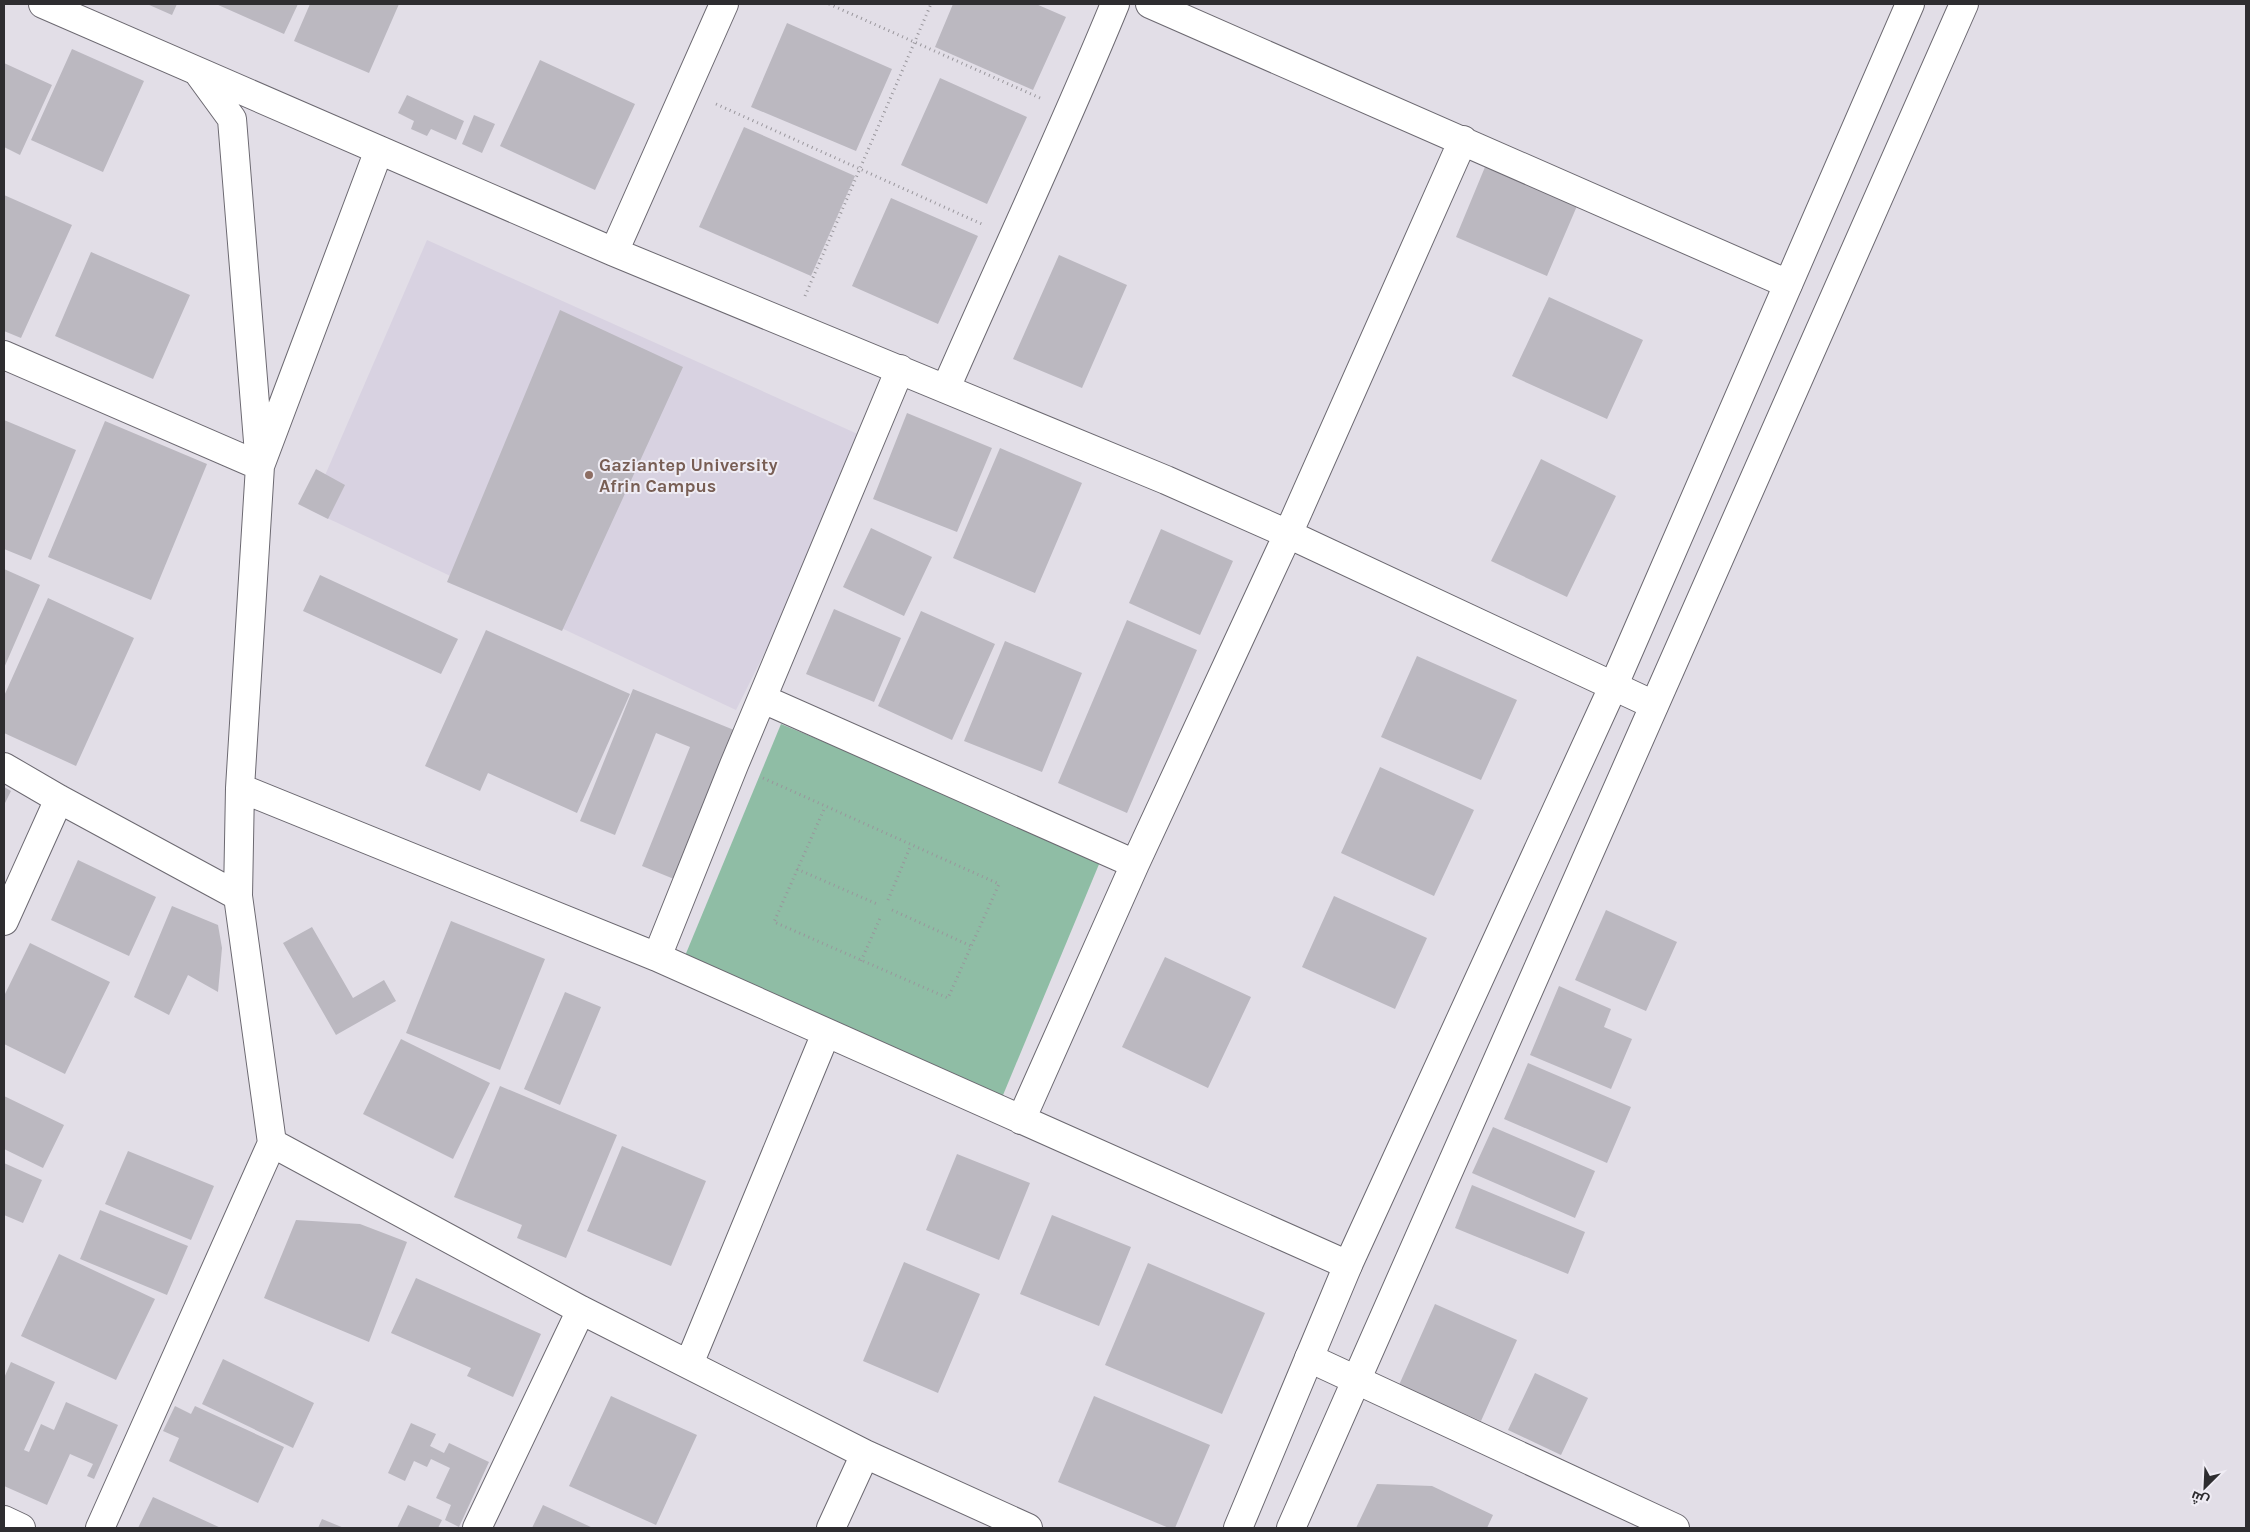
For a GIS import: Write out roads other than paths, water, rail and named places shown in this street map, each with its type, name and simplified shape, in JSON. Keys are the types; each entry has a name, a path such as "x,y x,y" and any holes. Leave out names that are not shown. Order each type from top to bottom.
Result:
{"street":[{"path":"44,4 614,252 793,324 1166,480 1288,534 1654,705"},
{"path":"614,252 684,90 724,4"},
{"path":"946,388 1012,238 1071,112 1115,4"},
{"path":"1150,4 1788,284"},
{"path":"1238,1528 1348,1265 1613,687 1910,4"},
{"path":"1291,1528 1964,4"},
{"path":"100,1528 272,1143 238,896 240,788 260,466 232,119 196,70"},
{"path":"1021,1120 1135,864 1288,534 1463,140"},
{"path":"260,466 379,150"},
{"path":"4,355 260,466"},
{"path":"657,958 734,765 763,700 900,369"},
{"path":"763,700 1135,864"},
{"path":"4,767 238,896"},
{"path":"240,788 657,958 1348,1265"},
{"path":"4,921 59,799"},
{"path":"689,1364 826,1033"},
{"path":"272,1143 581,1310 865,1454 1028,1528"},
{"path":"477,1528 581,1310"},
{"path":"1309,1358 1675,1528"},
{"path":"832,1528 865,1454"},
{"path":"4,1520 21,1528"}],"place":[{"name":"Gaziantep University Afrin Campus","path":"589,475"}]}
